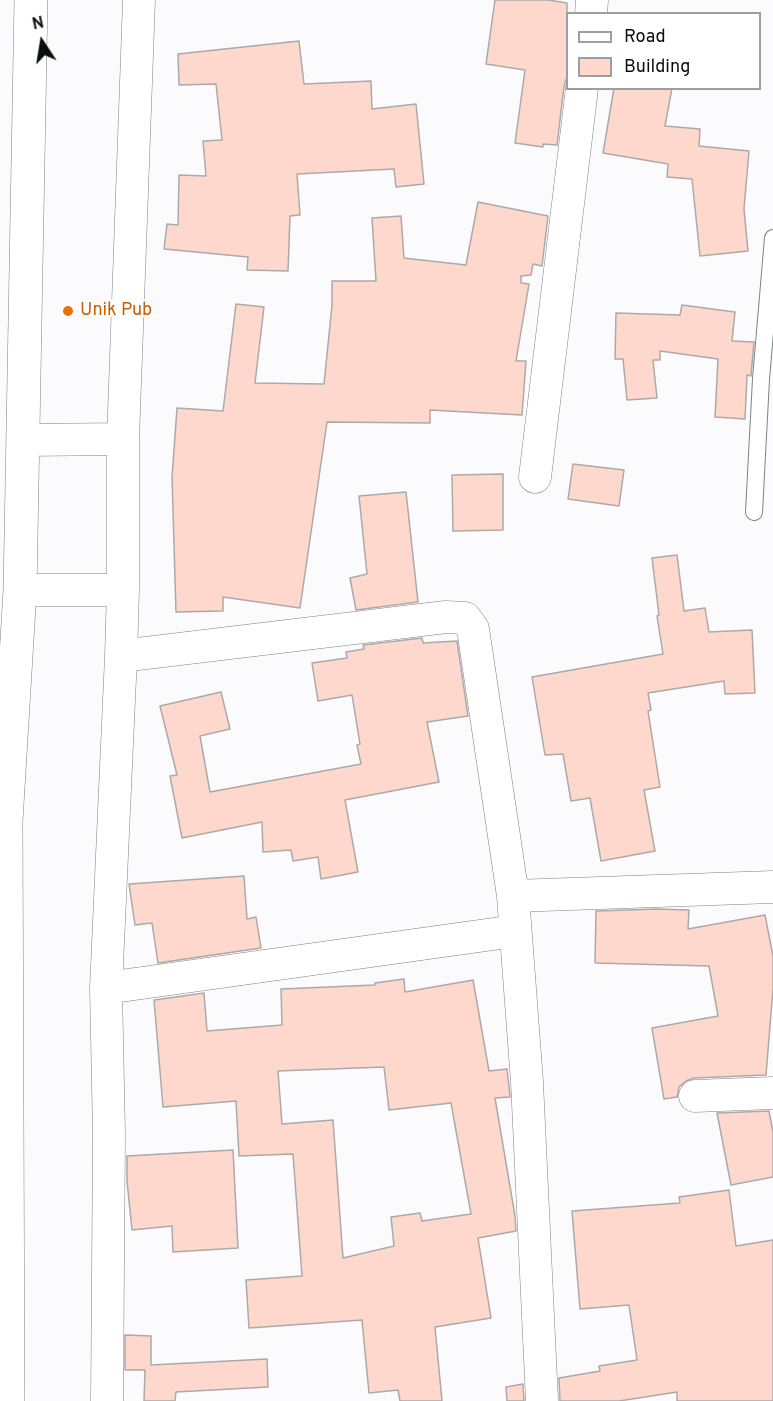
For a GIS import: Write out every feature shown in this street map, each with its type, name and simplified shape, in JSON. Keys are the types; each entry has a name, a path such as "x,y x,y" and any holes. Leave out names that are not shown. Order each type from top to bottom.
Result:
{"highway":[{"path":"8,1401 4,1212 3,821 20,590 31,0"}],"street":[{"path":"31,0 42,0"},
{"path":"107,1401 109,1134 106,988 121,656 123,439 139,0"},
{"path":"535,477 582,90"},
{"path":"23,440 123,439"},
{"path":"20,590 123,590"},
{"path":"121,656 446,618 465,618 473,629 513,896 527,1082 542,1401"},
{"path":"513,896 773,887"},
{"path":"106,988 515,931"},
{"path":"695,1096 773,1093"}],"lane":[{"path":"754,512 763,355 773,238"}],"building":[{"path":"495,0 548,0 567,3 566,80 557,145 543,144 543,147 515,143 525,70 486,64"},
{"path":"299,41 304,84 371,81 372,109 416,104 424,184 396,187 394,169 297,174 300,215 290,216 288,271 247,270 248,257 164,249 167,224 178,225 179,175 206,176 203,141 222,140 216,84 179,85 178,54"},
{"path":"614,90 672,90 665,126 700,129 699,146 749,151 744,209 748,251 700,256 692,179 667,177 668,164 603,153"},
{"path":"478,202 548,216 542,266 533,264 531,275 521,276 521,283 529,284 516,361 526,361 522,415 430,410 430,423 327,422 300,608 223,597 223,611 176,612 172,477 177,408 223,411 236,304 264,307 255,383 324,384 332,305 332,281 376,281 372,218 401,216 404,258 466,265"},
{"path":"682,305 735,312 732,341 754,342 751,376 747,375 745,419 715,417 718,359 660,351 660,360 653,360 657,398 627,400 623,359 615,359 616,313 680,315"},
{"path":"573,464 624,470 619,506 568,499"},
{"path":"503,474 503,530 453,531 452,475"},
{"path":"406,492 418,602 356,610 350,578 367,574 359,496"},
{"path":"677,555 684,611 705,608 709,632 752,630 755,693 725,694 724,681 648,693 651,710 648,711 660,787 644,790 655,851 601,861 590,798 571,801 563,754 545,755 532,677 663,654 652,558"},
{"path":"422,638 423,643 457,641 468,716 427,722 439,782 345,800 358,872 321,879 318,857 293,861 291,850 263,852 262,822 182,838 170,776 177,775 160,706 221,692 230,729 200,736 210,792 361,764 352,695 318,701 312,663 347,658 346,652 364,649 363,645"},
{"path":"244,876 247,919 256,917 261,948 158,963 152,923 135,925 129,884"},
{"path":"689,910 688,929 765,915 773,956 773,989 766,1075 694,1078 679,1087 677,1097 664,1099 652,1028 718,1016 709,966 595,963 596,911"},
{"path":"404,979 405,992 473,980 489,1071 507,1069 510,1097 495,1098 516,1231 478,1238 491,1318 435,1327 442,1401 400,1401 398,1390 369,1393 362,1320 249,1328 246,1280 302,1276 293,1154 239,1156 236,1101 163,1107 154,1000 204,993 207,1031 282,1025 281,989 375,985 375,983","holes":["384,1067 389,1110 451,1103 471,1214 422,1221 420,1213 391,1217 394,1246 343,1258 333,1120 282,1124 278,1071"]},
{"path":"769,1111 773,1132 773,1177 731,1185 717,1113"},
{"path":"233,1150 238,1248 173,1252 172,1226 132,1230 127,1156"},
{"path":"729,1190 736,1246 773,1240 773,1401 677,1401 677,1392 619,1401 560,1401 559,1378 600,1371 599,1366 637,1360 629,1305 580,1309 572,1211 680,1203 679,1197"},
{"path":"125,1335 151,1336 151,1365 267,1359 268,1387 176,1392 175,1401 144,1401 145,1370 125,1370"},
{"path":"523,1384 524,1401 507,1401 506,1387"}],"place":[{"name":"Unik Pub","path":"68,311"}]}
